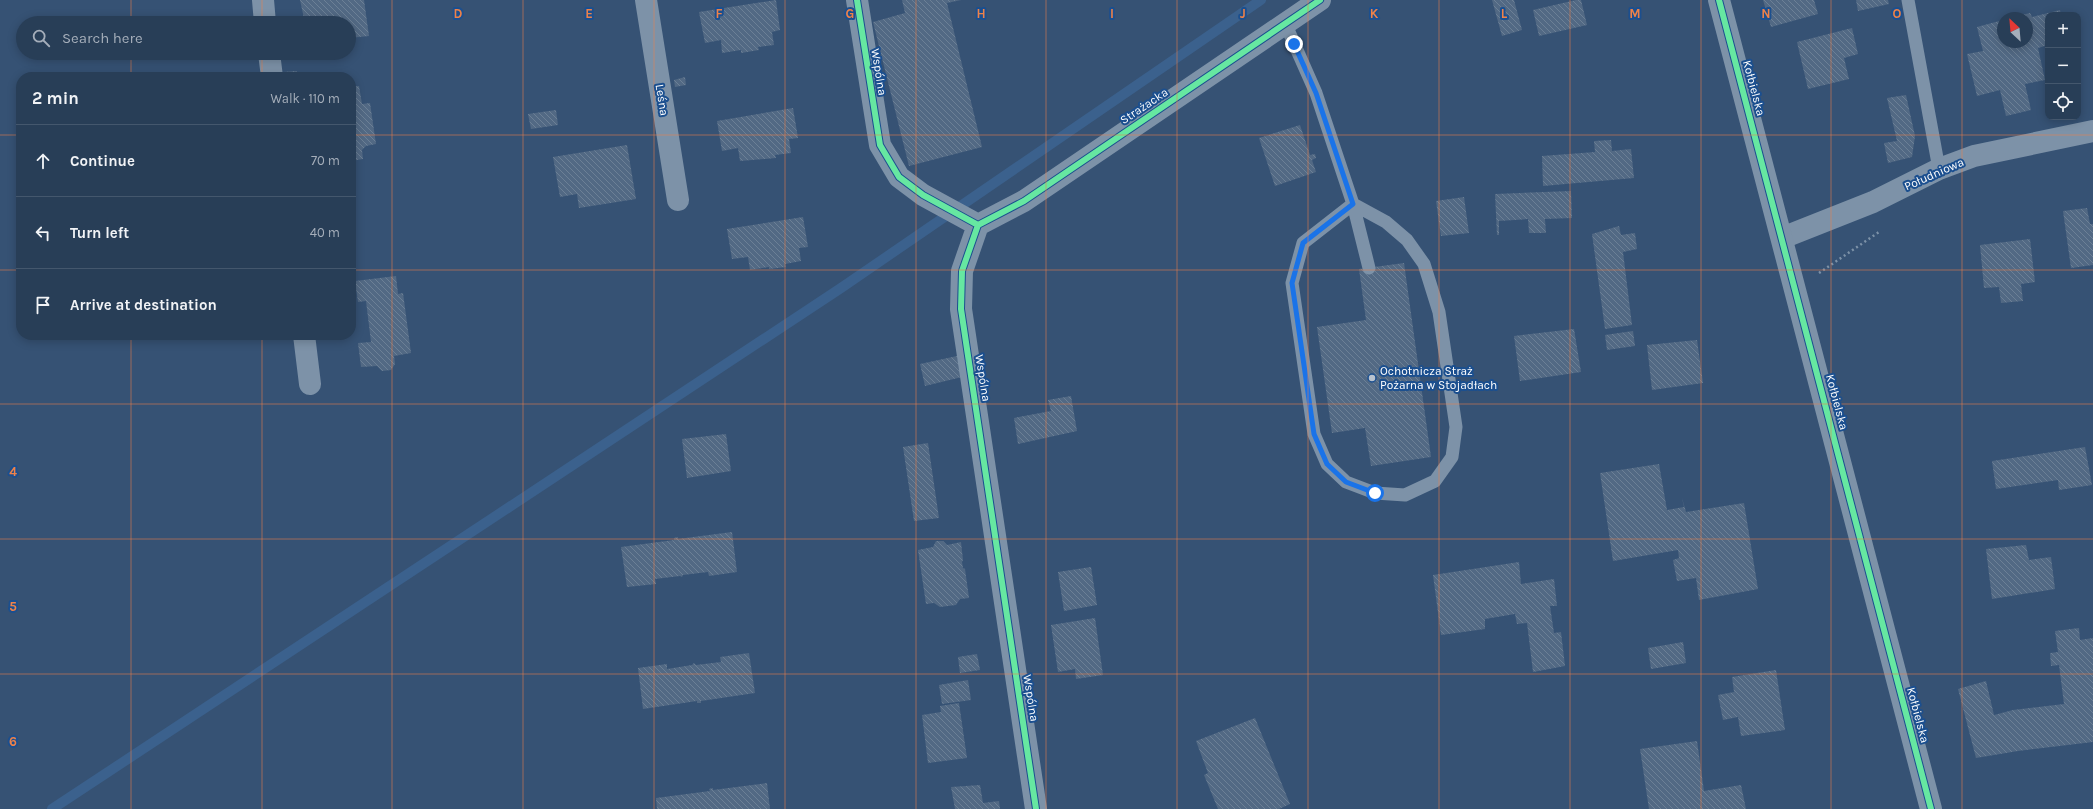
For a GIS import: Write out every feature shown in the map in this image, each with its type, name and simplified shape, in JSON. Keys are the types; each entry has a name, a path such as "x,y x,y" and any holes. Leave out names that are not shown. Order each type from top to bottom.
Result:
{"street":[{"path":"263,0 265,16"},
{"name":"Leśna","path":"646,0 678,200"},
{"name":"Wspólna","path":"857,0 880,145 899,177 923,195 974,224 962,271 961,310 1036,809"},
{"name":"Strażacka","path":"974,224 1024,201 1320,0"},
{"name":"Kołbielska","path":"1719,0 1931,809"},
{"path":"270,60 271,72"},
{"name":"Południowa","path":"1782,238 1873,202 1939,169 1974,156 2093,131"},
{"path":"305,340 310,384"}],"lane":[{"path":"1908,0 1939,169"},
{"path":"1285,23 1316,93 1353,204 1369,268"},
{"path":"1353,204 1386,222 1407,240 1424,264 1439,312 1456,427 1452,457 1435,481 1405,494 1375,493 1346,482 1327,464 1314,434 1292,283 1303,243 1353,204"}],"path":[{"path":"1818,273 1884,228"}],"building":[{"path":"300,0 364,0 369,36 356,37 356,16 303,16"},
{"path":"776,0 780,30 772,32 774,45 758,47 759,50 741,53 741,50 722,53 721,40 705,43 699,12"},
{"path":"902,0 961,0 947,3 982,147 909,166 873,22 905,13"},
{"path":"1492,0 1514,0 1522,30 1502,36"},
{"path":"1581,0 1587,25 1539,36 1533,10"},
{"path":"1763,0 1814,0 1818,14 1771,27"},
{"path":"1856,0 1888,0 1889,4 1858,11"},
{"path":"2045,14 2045,46 2038,48 2045,80 2025,84 2031,110 2006,116 2000,90 1977,96 1967,54 1983,51 1977,27 1997,22 1997,48 2033,48 2033,17"},
{"path":"1852,28 1858,54 1844,58 1849,79 1808,89 1797,42"},
{"path":"685,77 686,85 675,87 674,80"},
{"path":"356,86 359,86 362,104 370,103 376,144 366,146 362,150 363,159 356,160"},
{"path":"1906,95 1915,136 1912,157 1888,163 1884,143 1897,141 1887,98"},
{"path":"793,108 798,138 789,139 791,153 775,155 776,158 740,161 738,148 722,151 717,121"},
{"path":"556,110 558,125 531,129 528,114"},
{"path":"1300,125 1310,155 1315,154 1316,158 1312,160 1316,172 1275,186 1259,138"},
{"path":"1611,140 1612,151 1631,149 1634,178 1543,186 1542,156 1595,152 1594,141"},
{"path":"627,145 636,199 579,208 577,194 560,197 553,157"},
{"path":"1571,191 1572,218 1545,219 1546,233 1529,233 1528,219 1499,221 1499,235 1497,235 1495,194"},
{"path":"1464,197 1469,233 1441,236 1436,201"},
{"path":"2087,208 2090,224 2093,224 2093,265 2071,268 2063,211"},
{"path":"803,217 808,247 799,248 801,261 785,264 786,267 769,269 769,267 750,270 748,257 732,259 727,229"},
{"path":"1619,226 1621,235 1635,233 1637,249 1623,252 1632,325 1605,329 1592,234"},
{"path":"2030,239 2035,282 2021,284 2023,301 2001,303 1999,287 1984,288 1980,245"},
{"name":"Ochotnicza Straż Pożarna w Stojadłach","path":"1404,263 1431,457 1371,466 1365,428 1332,433 1317,327 1366,320 1359,269"},
{"path":"396,276 398,294 403,293 411,353 394,356 395,364 391,370 382,371 377,366 361,367 358,343 371,342 366,301 358,302 356,281"},
{"path":"1574,329 1581,372 1520,381 1514,336"},
{"path":"1633,331 1635,346 1607,350 1605,335"},
{"path":"1697,340 1703,383 1652,390 1647,345"},
{"path":"957,356 962,377 925,386 920,364"},
{"path":"1071,396 1077,431 1018,444 1014,418 1051,411 1048,400"},
{"path":"726,434 731,471 687,478 682,439"},
{"path":"928,443 939,518 914,521 903,447"},
{"path":"2085,447 2092,485 2059,490 2058,480 1996,489 1992,461"},
{"path":"1659,464 1667,510 1684,507 1682,498 1686,512 1744,503 1758,589 1699,600 1696,578 1677,581 1673,560 1679,558 1678,550 1613,561 1600,473"},
{"path":"732,532 737,572 709,576 708,572 683,575 682,577 655,579 656,584 627,587 621,547 674,540 674,538 678,537 678,539"},
{"path":"936,541 943,541 947,545 961,542 962,562 963,568 965,569 969,598 960,599 956,605 940,607 934,603 926,604 918,550 933,547"},
{"path":"2026,545 2029,560 2051,557 2055,589 1992,599 1986,549"},
{"path":"1519,562 1521,584 1554,579 1557,606 1550,606 1554,633 1561,632 1565,666 1533,672 1527,623 1517,624 1515,614 1485,619 1485,629 1441,635 1433,575"},
{"path":"1091,567 1097,605 1064,611 1058,572"},
{"path":"1095,618 1103,675 1076,679 1075,669 1058,672 1051,625"},
{"path":"2079,628 2080,640 2093,638 2093,742 2018,751 1976,758 1958,689 1986,681 1994,715 2013,710 2064,704 2059,665 2051,666 2050,653 2058,652 2055,631"},
{"path":"1683,642 1686,663 1651,669 1648,648"},
{"path":"749,653 755,693 701,701 701,703 697,703 697,701 643,709 638,668 667,664 667,669 692,665 694,663 696,665 721,662 720,657"},
{"path":"977,654 980,670 960,673 958,657"},
{"path":"1776,670 1785,730 1741,736 1738,717 1723,720 1718,695 1734,692 1732,677"},
{"path":"968,680 971,700 942,704 939,685"},
{"path":"959,703 967,758 928,763 922,715 941,712 940,706"},
{"path":"1255,718 1290,804 1279,809 1218,809 1204,775 1208,773 1196,741"},
{"path":"1697,741 1704,791 1741,785 1746,809 1649,809 1640,749"},
{"path":"767,783 770,809 657,809 656,798 710,791 709,789 713,788 713,790"},
{"path":"980,785 983,803 999,801 1000,809 955,809 951,787"}],"waterway":[{"path":"52,809 841,288 1261,0"}],"cycle path":[{"path":"857,0 880,145 899,177 923,195 978,225"},
{"path":"978,225 1024,201 1320,0"},
{"path":"1719,0 1931,809"},
{"path":"978,225 962,271 961,309 1036,809"}],"place":[{"name":"Ochotnicza Straż Pożarna w Stojadłach","path":"1372,378"}],"route":[{"path":"1294,44 1316,93 1353,204 1303,243 1292,283 1314,434 1327,464 1346,482 1375,493"}]}
